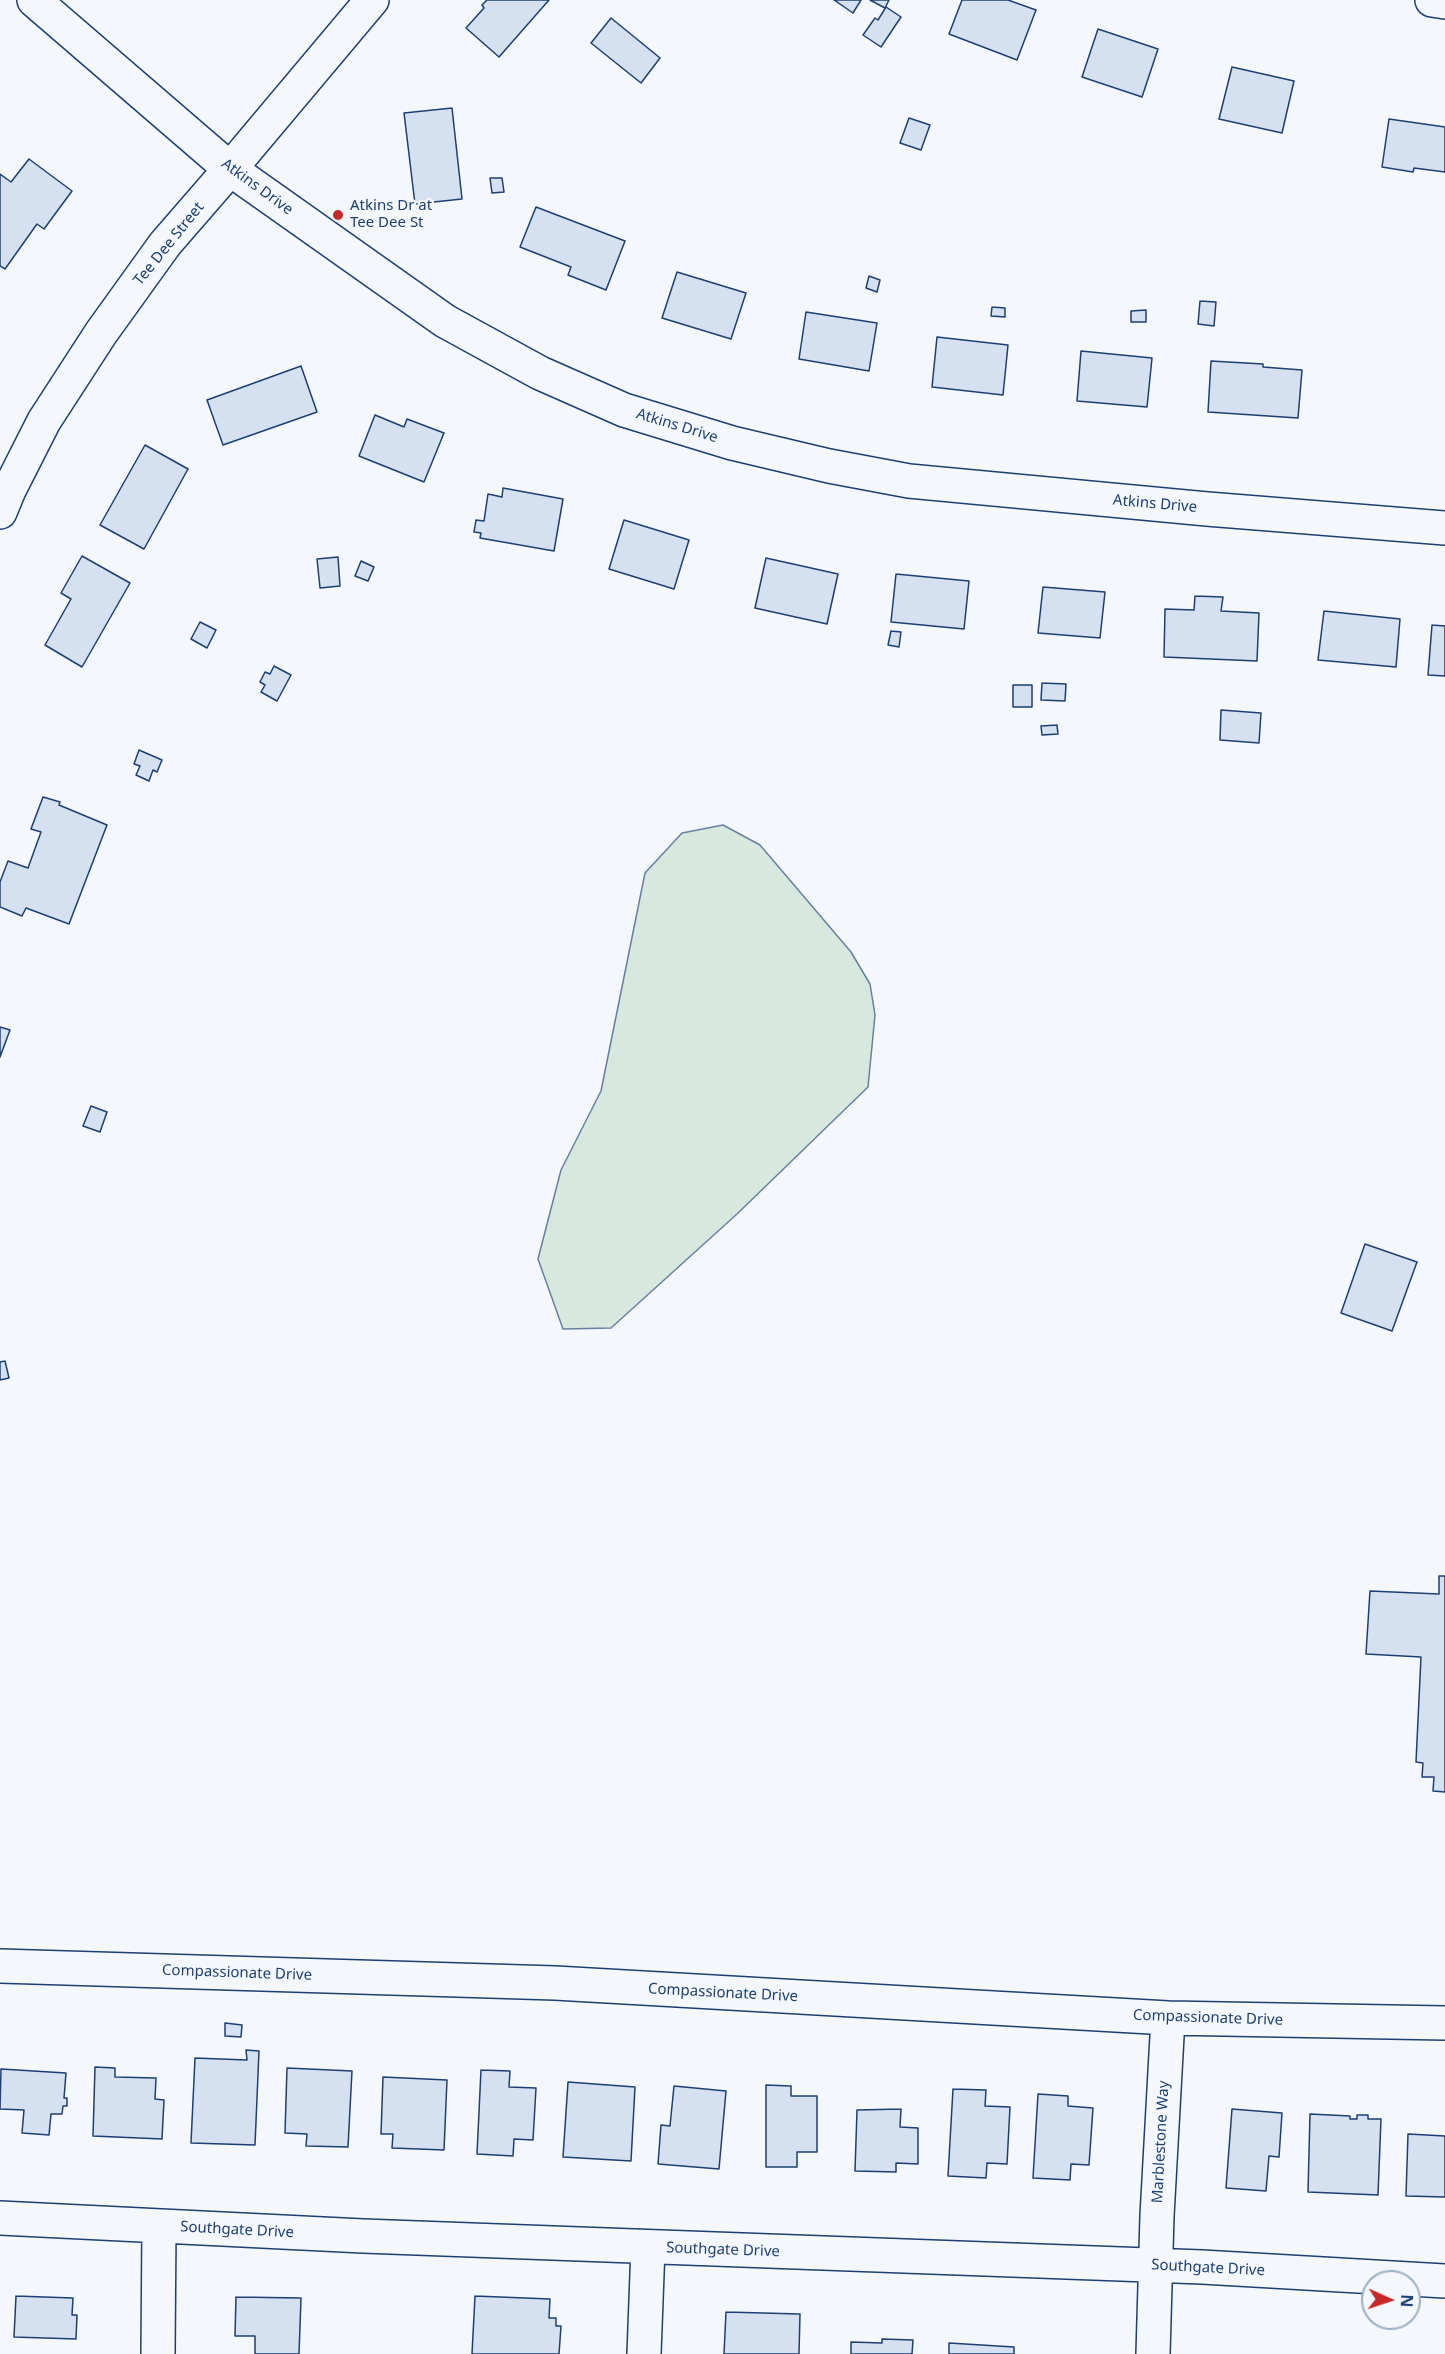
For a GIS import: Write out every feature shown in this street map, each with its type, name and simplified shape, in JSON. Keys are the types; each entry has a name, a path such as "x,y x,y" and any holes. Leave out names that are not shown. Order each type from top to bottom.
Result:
{"street":[{"name":"Atkins Drive","path":"34,0 230,169 445,321 540,373 624,410 732,443 829,466 909,481 1207,509 1445,528"},
{"name":"Tee Dee Street","path":"0,512 44,421 101,333 165,244 372,0"},
{"path":"1432,0 1445,2"},
{"name":"Compassionate Drive","path":"0,1966 555,1983 1168,2018 1445,2023"},
{"name":"Marblestone Way","path":"1153,2354 1155,2266 1168,2018"},
{"name":"Southgate Drive","path":"0,2218 352,2236 1155,2266 1445,2281"},
{"path":"158,2354 159,2226"},
{"path":"644,2354 648,2247"}],"shaded area":[{"path":"723,825 760,845 851,952 870,984 875,1015 868,1087 737,1214 611,1328 563,1329 538,1259 561,1170 601,1091 645,873 682,833"}],"building":[{"path":"487,0 549,0 499,57 466,28 484,8 482,5"},
{"path":"834,0 861,0 853,13"},
{"path":"870,0 889,0 885,8"},
{"path":"962,0 1008,0 1036,10 1017,60 949,34"},
{"path":"886,7 901,17 881,47 863,35 875,18 878,20"},
{"path":"611,18 660,58 641,83 591,43"},
{"path":"1098,29 1158,49 1142,97 1082,77"},
{"path":"1232,67 1294,81 1282,133 1219,119"},
{"path":"452,108 462,199 415,204 404,113"},
{"path":"909,118 930,125 921,150 900,143"},
{"path":"1389,119 1445,127 1445,172 1414,168 1413,172 1382,167"},
{"path":"29,159 72,191 44,229 37,224 5,269 0,266 0,174 11,182"},
{"path":"490,178 502,178 504,192 492,193"},
{"path":"536,207 625,241 606,290 568,275 571,267 520,247"},
{"path":"677,272 746,293 731,339 662,318"},
{"path":"869,276 880,280 877,292 866,288"},
{"path":"1200,301 1216,302 1214,326 1198,324"},
{"path":"992,307 1005,308 1005,317 991,316"},
{"path":"1146,310 1146,322 1131,322 1131,311"},
{"path":"806,312 877,323 869,371 799,359"},
{"path":"937,337 1008,345 1003,395 932,387"},
{"path":"1081,351 1152,358 1147,407 1077,401"},
{"path":"1211,361 1263,364 1263,367 1302,370 1298,418 1208,412"},
{"path":"301,366 317,412 223,445 207,400"},
{"path":"375,415 404,427 407,419 444,433 424,482 359,456"},
{"path":"145,445 188,469 144,549 100,525"},
{"path":"503,488 563,499 554,551 480,538 481,533 474,532 476,520 484,521 488,494 502,497"},
{"path":"624,520 689,540 674,589 609,569"},
{"path":"82,556 130,583 82,667 45,645 71,599 61,593"},
{"path":"338,557 340,586 320,588 317,559"},
{"path":"766,558 838,574 827,624 755,608"},
{"path":"361,561 374,567 368,581 355,576"},
{"path":"896,574 969,581 964,629 891,622"},
{"path":"1043,587 1105,592 1100,638 1038,633"},
{"path":"1195,596 1223,597 1221,611 1259,613 1257,661 1164,657 1165,609 1194,610"},
{"path":"1324,611 1400,619 1396,667 1318,660"},
{"path":"200,622 216,630 207,648 191,639"},
{"path":"1432,625 1445,626 1445,676 1428,675"},
{"path":"891,631 901,632 899,647 888,645"},
{"path":"274,666 291,675 277,701 261,692 265,685 260,682 265,672 270,674"},
{"path":"1042,683 1066,684 1065,701 1041,700"},
{"path":"1013,685 1032,685 1032,707 1013,707"},
{"path":"1221,710 1261,713 1259,743 1220,740"},
{"path":"1057,725 1058,734 1042,735 1041,726"},
{"path":"139,750 162,760 157,772 153,770 149,781 136,775 140,766 134,764"},
{"path":"43,797 60,802 59,805 107,825 69,924 26,908 22,916 0,907 0,882 8,861 28,868 41,832 31,829"},
{"path":"0,1027 10,1030 0,1057"},
{"path":"91,1106 107,1112 100,1132 83,1126"},
{"path":"1365,1244 1417,1262 1392,1331 1341,1313"},
{"path":"5,1361 9,1378 0,1380 0,1362"},
{"path":"1439,1576 1445,1576 1445,1792 1433,1791 1434,1777 1422,1777 1423,1763 1416,1762 1421,1657 1366,1654 1370,1591 1439,1594"},
{"path":"225,2023 242,2025 241,2037 225,2036"},
{"path":"246,2050 259,2051 255,2145 191,2143 195,2058 247,2060"},
{"path":"95,2067 115,2068 115,2077 156,2078 155,2099 164,2100 162,2139 93,2136"},
{"path":"287,2068 352,2071 348,2147 306,2146 307,2134 285,2133"},
{"path":"1,2069 66,2073 64,2098 67,2098 67,2106 63,2106 62,2114 51,2114 49,2135 22,2133 24,2110 0,2109"},
{"path":"481,2070 510,2071 509,2087 536,2088 533,2140 514,2139 513,2156 477,2154"},
{"path":"383,2077 447,2080 444,2150 392,2148 393,2134 381,2134"},
{"path":"568,2082 635,2087 631,2161 563,2157"},
{"path":"766,2085 791,2086 791,2096 817,2096 817,2152 797,2152 797,2167 766,2167"},
{"path":"674,2086 726,2091 719,2169 658,2164 661,2125 670,2126"},
{"path":"953,2089 986,2090 985,2106 1010,2107 1007,2164 987,2163 986,2178 948,2176"},
{"path":"1038,2094 1068,2096 1068,2106 1093,2108 1089,2165 1071,2164 1070,2180 1033,2178"},
{"path":"901,2109 900,2127 918,2128 918,2164 896,2163 896,2172 855,2171 857,2110"},
{"path":"1232,2109 1282,2113 1279,2157 1269,2156 1266,2191 1226,2188"},
{"path":"1310,2114 1350,2116 1350,2119 1357,2119 1357,2115 1368,2115 1368,2119 1381,2119 1378,2195 1308,2192"},
{"path":"1408,2134 1445,2136 1445,2197 1406,2196"},
{"path":"16,2296 73,2298 72,2315 77,2315 76,2339 14,2337"},
{"path":"475,2296 550,2299 549,2318 556,2318 556,2326 561,2326 559,2354 472,2354"},
{"path":"236,2297 301,2298 299,2354 255,2354 255,2336 235,2336"},
{"path":"726,2312 800,2314 799,2354 724,2354"},
{"path":"882,2339 913,2340 912,2354 851,2354 851,2342 882,2343"},
{"path":"949,2343 1014,2347 1014,2354 949,2354"}],"place":[{"name":"Atkins Dr at Tee Dee St","path":"338,215"}]}
